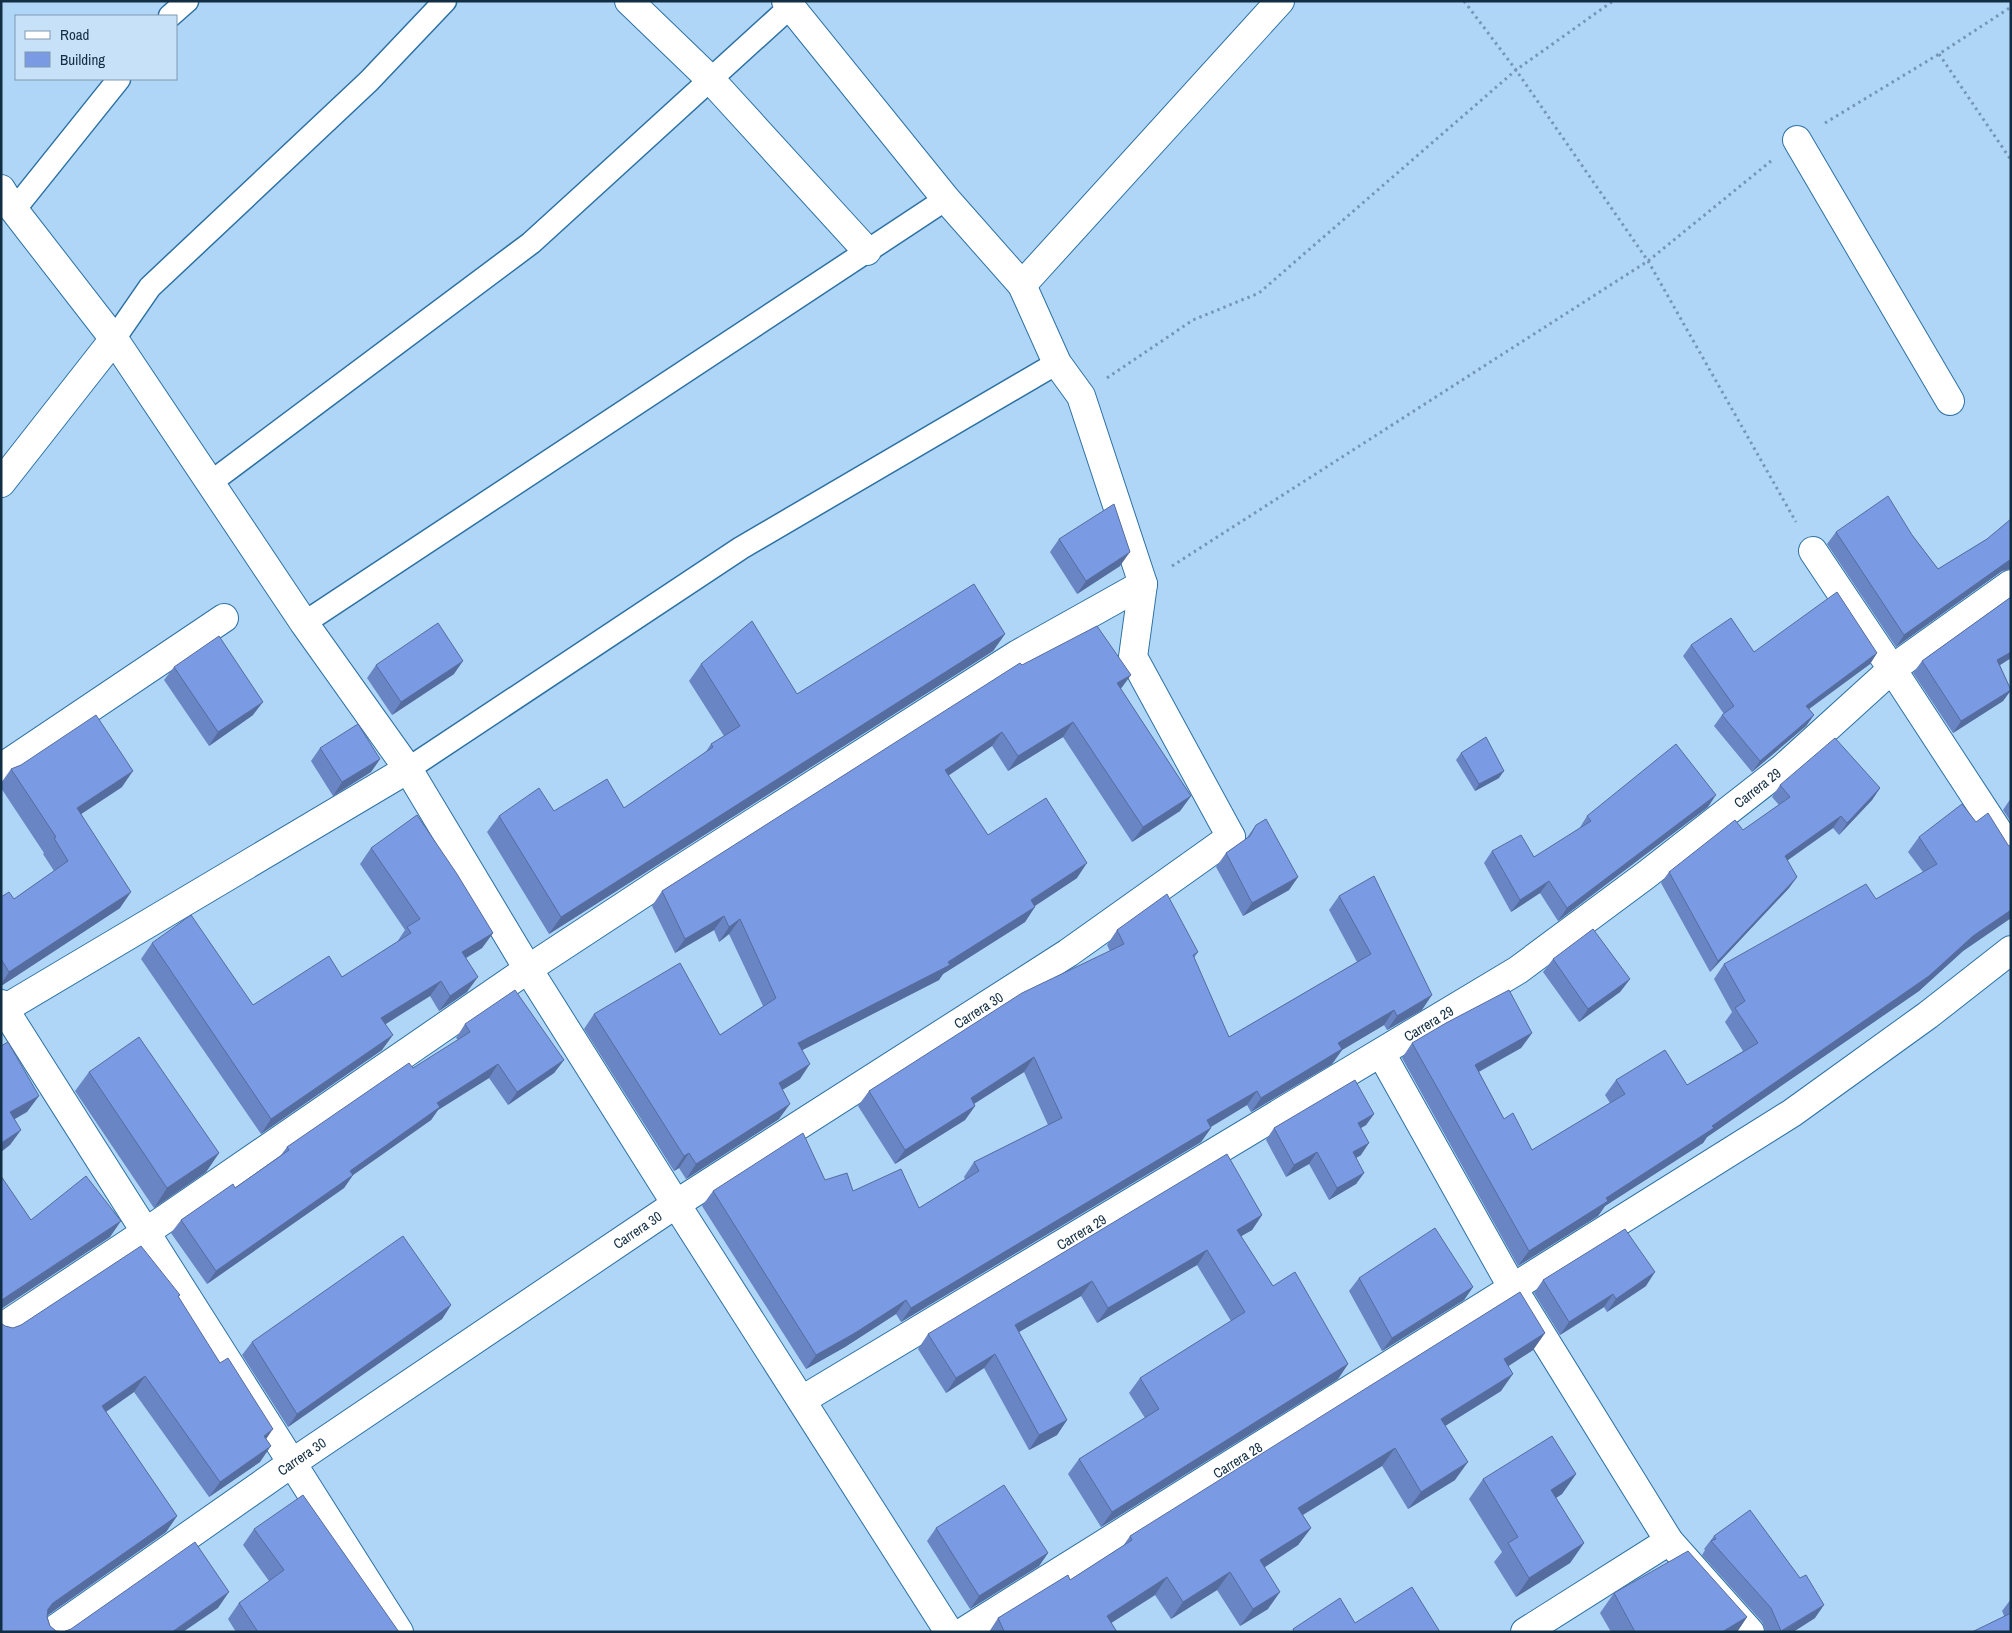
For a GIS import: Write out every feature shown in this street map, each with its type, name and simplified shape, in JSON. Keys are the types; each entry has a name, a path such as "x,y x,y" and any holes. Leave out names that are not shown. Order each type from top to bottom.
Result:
{"street":[{"path":"629,1 711,80 867,251"},
{"path":"1022,284 1280,1"},
{"path":"1,1328 146,1232 528,969 662,881 1010,659 1143,584 1081,396 1057,363 1022,284 946,199 788,4"},
{"path":"1797,140 1950,401"},
{"path":"6,209 114,339 304,623 408,768 528,969 949,1632"},
{"path":"1,484 114,339"},
{"path":"1813,551 2011,851"},
{"name":"Carrera 30","path":"51,1632 292,1463 676,1204 1068,953 1231,837 1133,657 1143,584"},
{"name":"Carrera 29","path":"802,1400 1518,970 1646,876 1783,768 1892,669 2011,584"},
{"path":"1,768 224,618"},
{"path":"399,1632 2,1008 408,768"},
{"name":"Carrera 28","path":"963,1632 1792,1113 1928,1015 2011,950"},
{"path":"1381,1053 1512,1288 1669,1540 1750,1632"},
{"path":"1525,1632 1669,1540"}],"lane":[{"path":"171,15 187,1"},
{"path":"114,339 150,287 369,81 445,1"},
{"path":"210,483 531,243 711,80 788,4"},
{"path":"6,209 118,80"},
{"path":"304,623 946,199"},
{"path":"408,768 741,548 1057,363"}],"path":[{"path":"1464,1 1516,70 1648,261 1813,551"},
{"path":"1081,396 1193,320 1259,293 1516,70 1613,1"},
{"path":"1143,584 1648,261 1797,140 1939,54 2011,7"},
{"path":"1939,54 2011,160"}],"building":[{"path":"1888,496 1912,535 1938,569 1987,539 2011,519 2011,559 1904,635 1836,532"},
{"path":"1114,504 1130,552 1086,581 1059,539"},
{"path":"974,584 1005,634 561,917 499,816 539,788 554,811 607,779 624,808 713,747 711,744 740,726 701,664 752,621 797,694"},
{"path":"1837,592 1877,653 1806,706 1814,715 1760,761 1722,715 1734,706 1691,645 1731,618 1754,652"},
{"path":"2011,597 2011,652 1997,660 2011,690 1961,721 1922,661"},
{"path":"438,623 463,661 401,702 376,665"},
{"path":"1097,626 1131,675 1117,683 1191,796 1143,827 1073,722 1018,756 1002,732 945,770 988,835 1046,798 1087,863 1031,900 1035,907 948,962 950,965 798,1043 810,1064 779,1083 790,1104 696,1164 689,1153 684,1156 594,1014 680,963 720,1035 776,998 740,919 729,927 724,916 685,939 662,891 1020,663 1022,665"},
{"path":"219,636 263,702 218,732 174,667"},
{"path":"96,715 133,771 77,808 131,892 9,972 1,959 1,897 9,892 14,899 68,861 54,838 56,837 11,769 21,765"},
{"path":"358,724 380,759 342,782 320,748"},
{"path":"1486,737 1504,771 1479,784 1461,753"},
{"path":"1835,738 1880,788 1847,823 1841,816 1785,856 1797,877 1718,961 1669,872 1735,820 1743,830 1790,797 1780,785"},
{"path":"1676,744 1716,795 1567,908 1549,881 1520,900 1492,851 1521,835 1534,857 1591,821 1587,816"},
{"path":"1962,804 1976,822 1988,813 2011,847 2011,910 1973,936 1929,976 1712,1126 1714,1128 1606,1198 1608,1201 1529,1251 1412,1043 1509,990 1532,1033 1475,1065 1504,1119 1513,1113 1532,1150 1625,1094 1616,1080 1665,1050 1687,1085 1758,1043 1735,1008 1745,1001 1724,964 1866,884 1876,899 1937,864 1919,837"},
{"path":"417,815 457,874 493,933 462,952 478,977 450,996 441,981 381,1018 393,1035 271,1119 152,943 191,915 253,1005 329,956 342,977 411,933 407,927 420,919 371,848"},
{"path":"1266,819 1298,877 1252,903 1226,853 1250,836 1256,825"},
{"path":"1374,876 1432,995 1397,1016 1394,1010 1338,1043 1342,1049 1261,1098 1257,1091 1207,1120 1211,1128 911,1308 906,1300 855,1333 816,1355 713,1191 803,1133 825,1180 847,1173 853,1191 901,1169 919,1208 979,1171 974,1162 1062,1118 1034,1057 971,1098 975,1106 905,1150 869,1091 1022,993 1124,944 1117,930 1167,894 1198,952 1193,955 1229,1037 1371,954 1339,896"},
{"path":"1593,929 1630,979 1588,1009 1553,959"},
{"path":"515,990 564,1060 517,1092 498,1064 437,1103 440,1107 350,1171 353,1175 216,1271 181,1220 233,1184 235,1188 289,1150 287,1147 409,1063 413,1068 470,1032 465,1024"},
{"path":"139,1037 219,1153 167,1188 89,1072"},
{"path":"8,1042 39,1096 10,1112 21,1130 1,1143 1,1046"},
{"path":"1355,1080 1374,1114 1358,1123 1369,1143 1353,1152 1364,1173 1337,1188 1317,1152 1294,1165 1274,1128"},
{"path":"1227,1154 1262,1215 1237,1230 1273,1286 1295,1272 1348,1364 1112,1512 1079,1459 1159,1409 1140,1378 1245,1312 1207,1250 1108,1308 1092,1281 1015,1325 1067,1420 1039,1435 995,1354 956,1378 928,1334"},
{"path":"1,1176 31,1220 86,1176 121,1221 1,1302"},
{"path":"1435,1228 1473,1287 1392,1338 1359,1278"},
{"path":"1625,1229 1655,1272 1616,1299 1613,1294 1569,1322 1543,1280"},
{"path":"403,1236 451,1305 297,1414 252,1342"},
{"path":"141,1246 180,1295 178,1296 220,1363 228,1358 273,1429 264,1436 271,1446 220,1482 145,1376 102,1406 177,1516 53,1603 48,1609 47,1617 50,1626 56,1631 63,1632 1,1632 1,1323 13,1328 21,1325"},
{"path":"1520,1292 1545,1333 1504,1359 1513,1374 1441,1419 1468,1462 1421,1492 1395,1448 1298,1508 1311,1528 1260,1560 1280,1592 1253,1609 1230,1572 1183,1602 1167,1577 1107,1616 1117,1632 1003,1632 998,1618 1068,1575 1070,1580 1132,1540 1130,1536"},
{"path":"1552,1436 1576,1474 1551,1490 1584,1543 1529,1578 1508,1543 1518,1537 1483,1479"},
{"path":"1004,1485 1048,1553 979,1596 936,1528"},
{"path":"303,1495 399,1632 258,1632 239,1603 284,1570 254,1529"},
{"path":"1750,1510 1800,1578 1806,1575 1824,1605 1781,1631 1771,1608 1711,1541 1716,1539 1714,1536"},
{"path":"195,1542 229,1592 172,1632 63,1632 71,1629"},
{"path":"1688,1551 1747,1617 1722,1632 1635,1632 1614,1593"},
{"path":"1412,1587 1440,1632 1294,1632 1293,1629 1340,1598 1355,1623"},
{"path":"2011,1613 2011,1632 1972,1632"}]}
